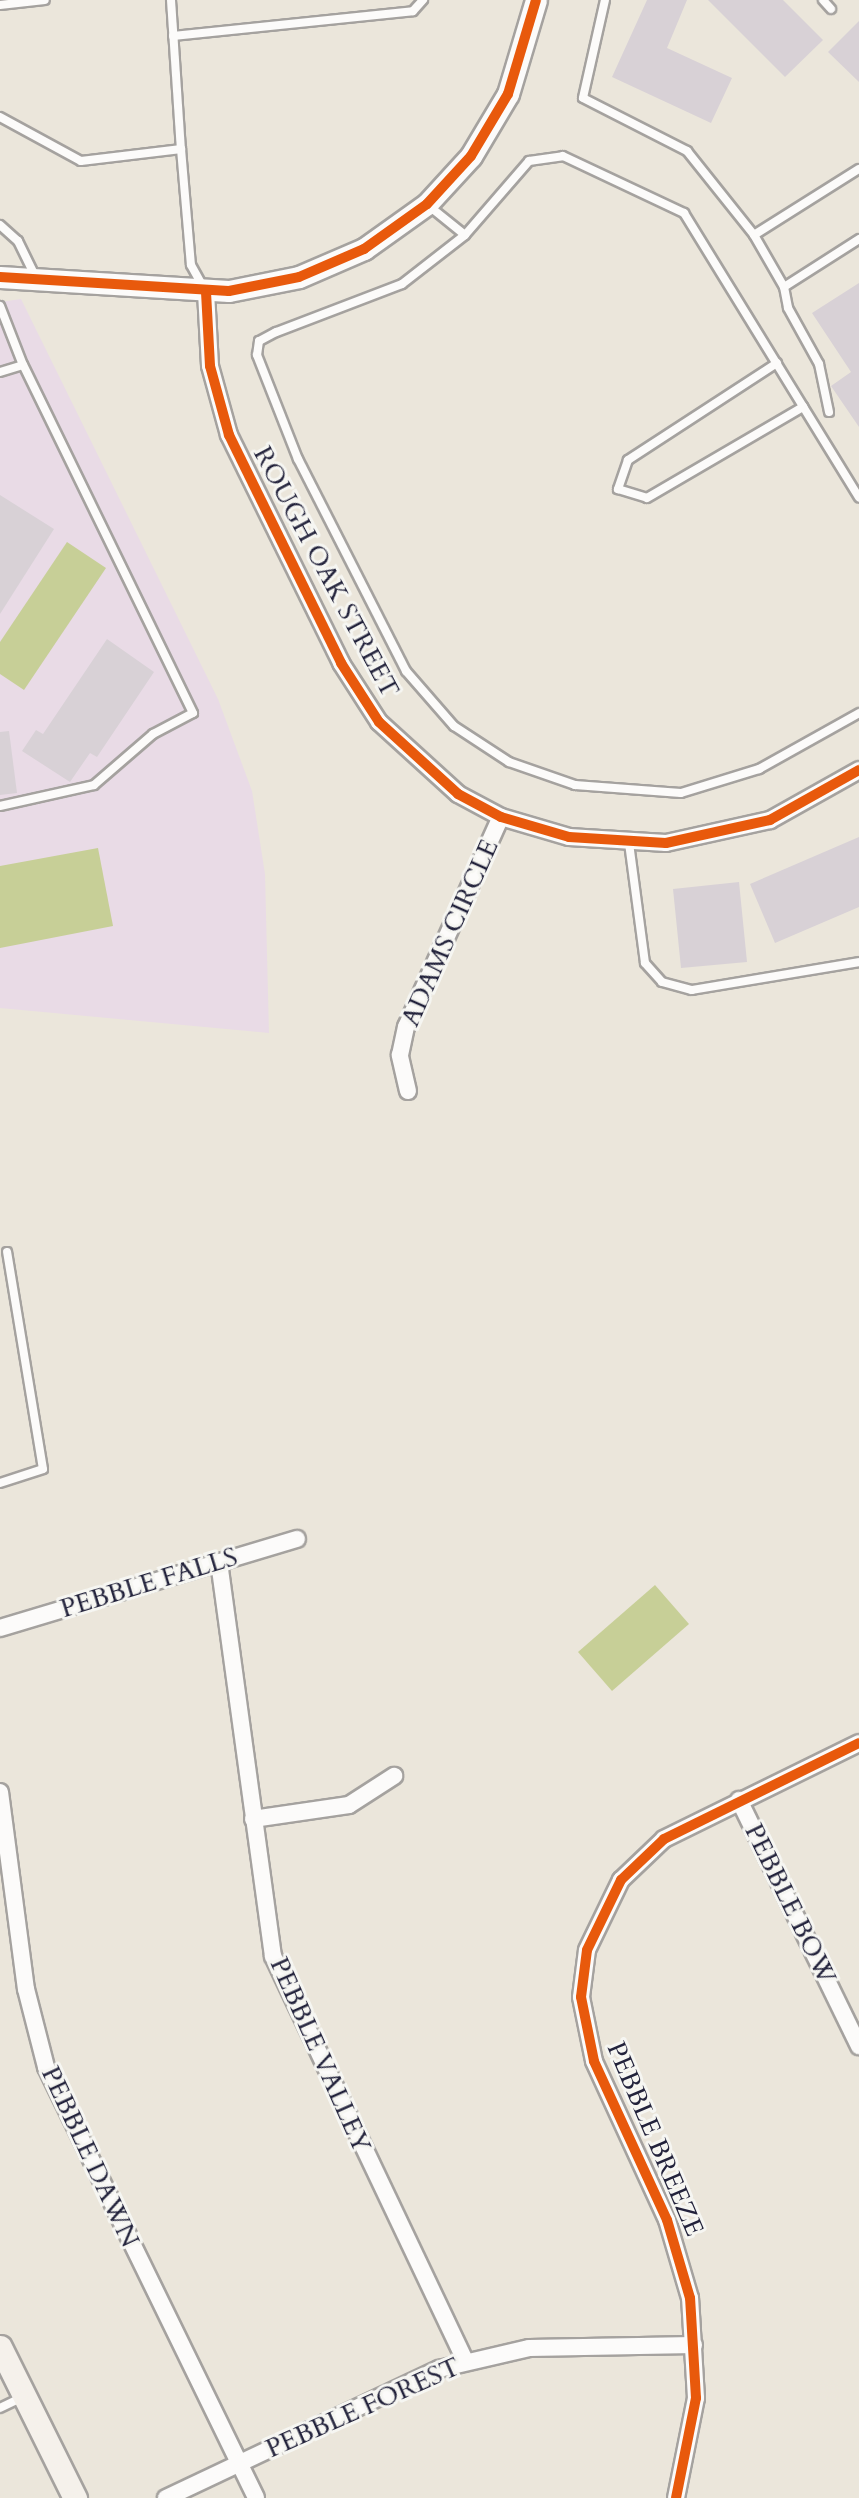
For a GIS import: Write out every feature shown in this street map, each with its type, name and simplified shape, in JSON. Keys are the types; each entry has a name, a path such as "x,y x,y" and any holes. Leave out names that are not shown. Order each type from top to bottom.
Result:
{"main road":[{"path":"0,2347 75,2498"}],"street":[{"path":"0,277 35,276 206,292 264,286 332,265 427,204 471,156 508,94 536,0"},
{"name":"ROUGH OAK STREET","path":"206,292 210,366 229,435 341,663 403,749 458,794 500,817 569,837 629,843 709,837 770,820 859,770"},
{"name":"ADAMS CIRCLE","path":"408,1091 400,1055 406,1027 500,817"},
{"name":"PEBBLE FALLS","path":"0,1628 298,1539"},
{"name":"PEBBLE VALLEY","path":"219,1562 273,1956 293,2008 465,2361"},
{"name":"PEBBLE BREEZE","path":"677,2498 695,2409 694,2345 680,2255 594,2061 584,2022 581,1980 597,1923 633,1865 664,1839 738,1800 859,1743"},
{"path":"253,1819 349,1805 394,1776"},
{"name":"PEBBLE DAWN","path":"0,1792 26,1989 46,2067 256,2498"},
{"name":"PEBBLE BOW","path":"738,1800 859,2046"},
{"name":"PEBBLE FOREST","path":"166,2498 400,2385 465,2361 529,2348 694,2345"}],"lane":[{"path":"0,5 45,0"},
{"path":"171,0 191,265 206,292"},
{"path":"173,36 413,11 423,0"},
{"path":"605,0 583,98 687,151 754,235 785,287 788,308 819,364 829,412"},
{"path":"823,0 831,9"},
{"path":"0,117 81,161 181,149"},
{"path":"859,497 684,213 563,156 529,161 465,235 402,284 259,341 257,355 298,459 405,671 454,726 509,762 575,786 681,793 759,769 859,713"},
{"path":"754,235 859,169"},
{"path":"427,204 465,235"},
{"path":"0,225 18,241 35,276"},
{"path":"785,287 859,239"},
{"path":"0,306 3,321 23,365 193,713 153,734 94,785 0,806"},
{"path":"777,363 628,460 618,489 647,498 803,407"},
{"path":"0,372 23,365"},
{"path":"629,843 645,963 662,982 708,988 859,962"},
{"path":"0,1483 43,1469 7,1252"},
{"path":"0,2408 24,2397"}],"shaded area":[{"path":"21,299 218,699 252,791 265,874 269,1033 0,1008 0,302"}],"green space":[{"path":"67,542 106,568 24,690 0,674 0,642"},
{"path":"98,848 113,926 0,948 0,866"},
{"path":"655,1585 689,1624 612,1691 578,1652"}],"building":[{"path":"647,0 687,0 667,48 732,78 711,123 612,77"},
{"path":"708,0 783,0 823,40 785,77"},
{"path":"859,21 859,82 828,52"},
{"path":"859,283 859,427 831,386 851,372 812,313"},
{"path":"0,495 54,529 0,614"},
{"path":"107,639 154,672 97,757 90,753 70,782 22,751 36,730 43,734"},
{"path":"9,731 17,793 0,795 0,732"},
{"path":"859,837 859,907 775,943 750,884"},
{"path":"739,882 747,962 681,968 673,889"}],"cycle path":[{"path":"0,277 229,291 299,277 364,249 427,204 471,156 508,94 536,0"},
{"path":"206,292 210,366 229,435 341,663 379,722 458,794 501,817 569,837 666,843 770,820 859,770"},
{"path":"676,2498 696,2398 690,2298 667,2220 594,2061 581,1997 587,1950 621,1880 664,1839 859,1743"}]}
